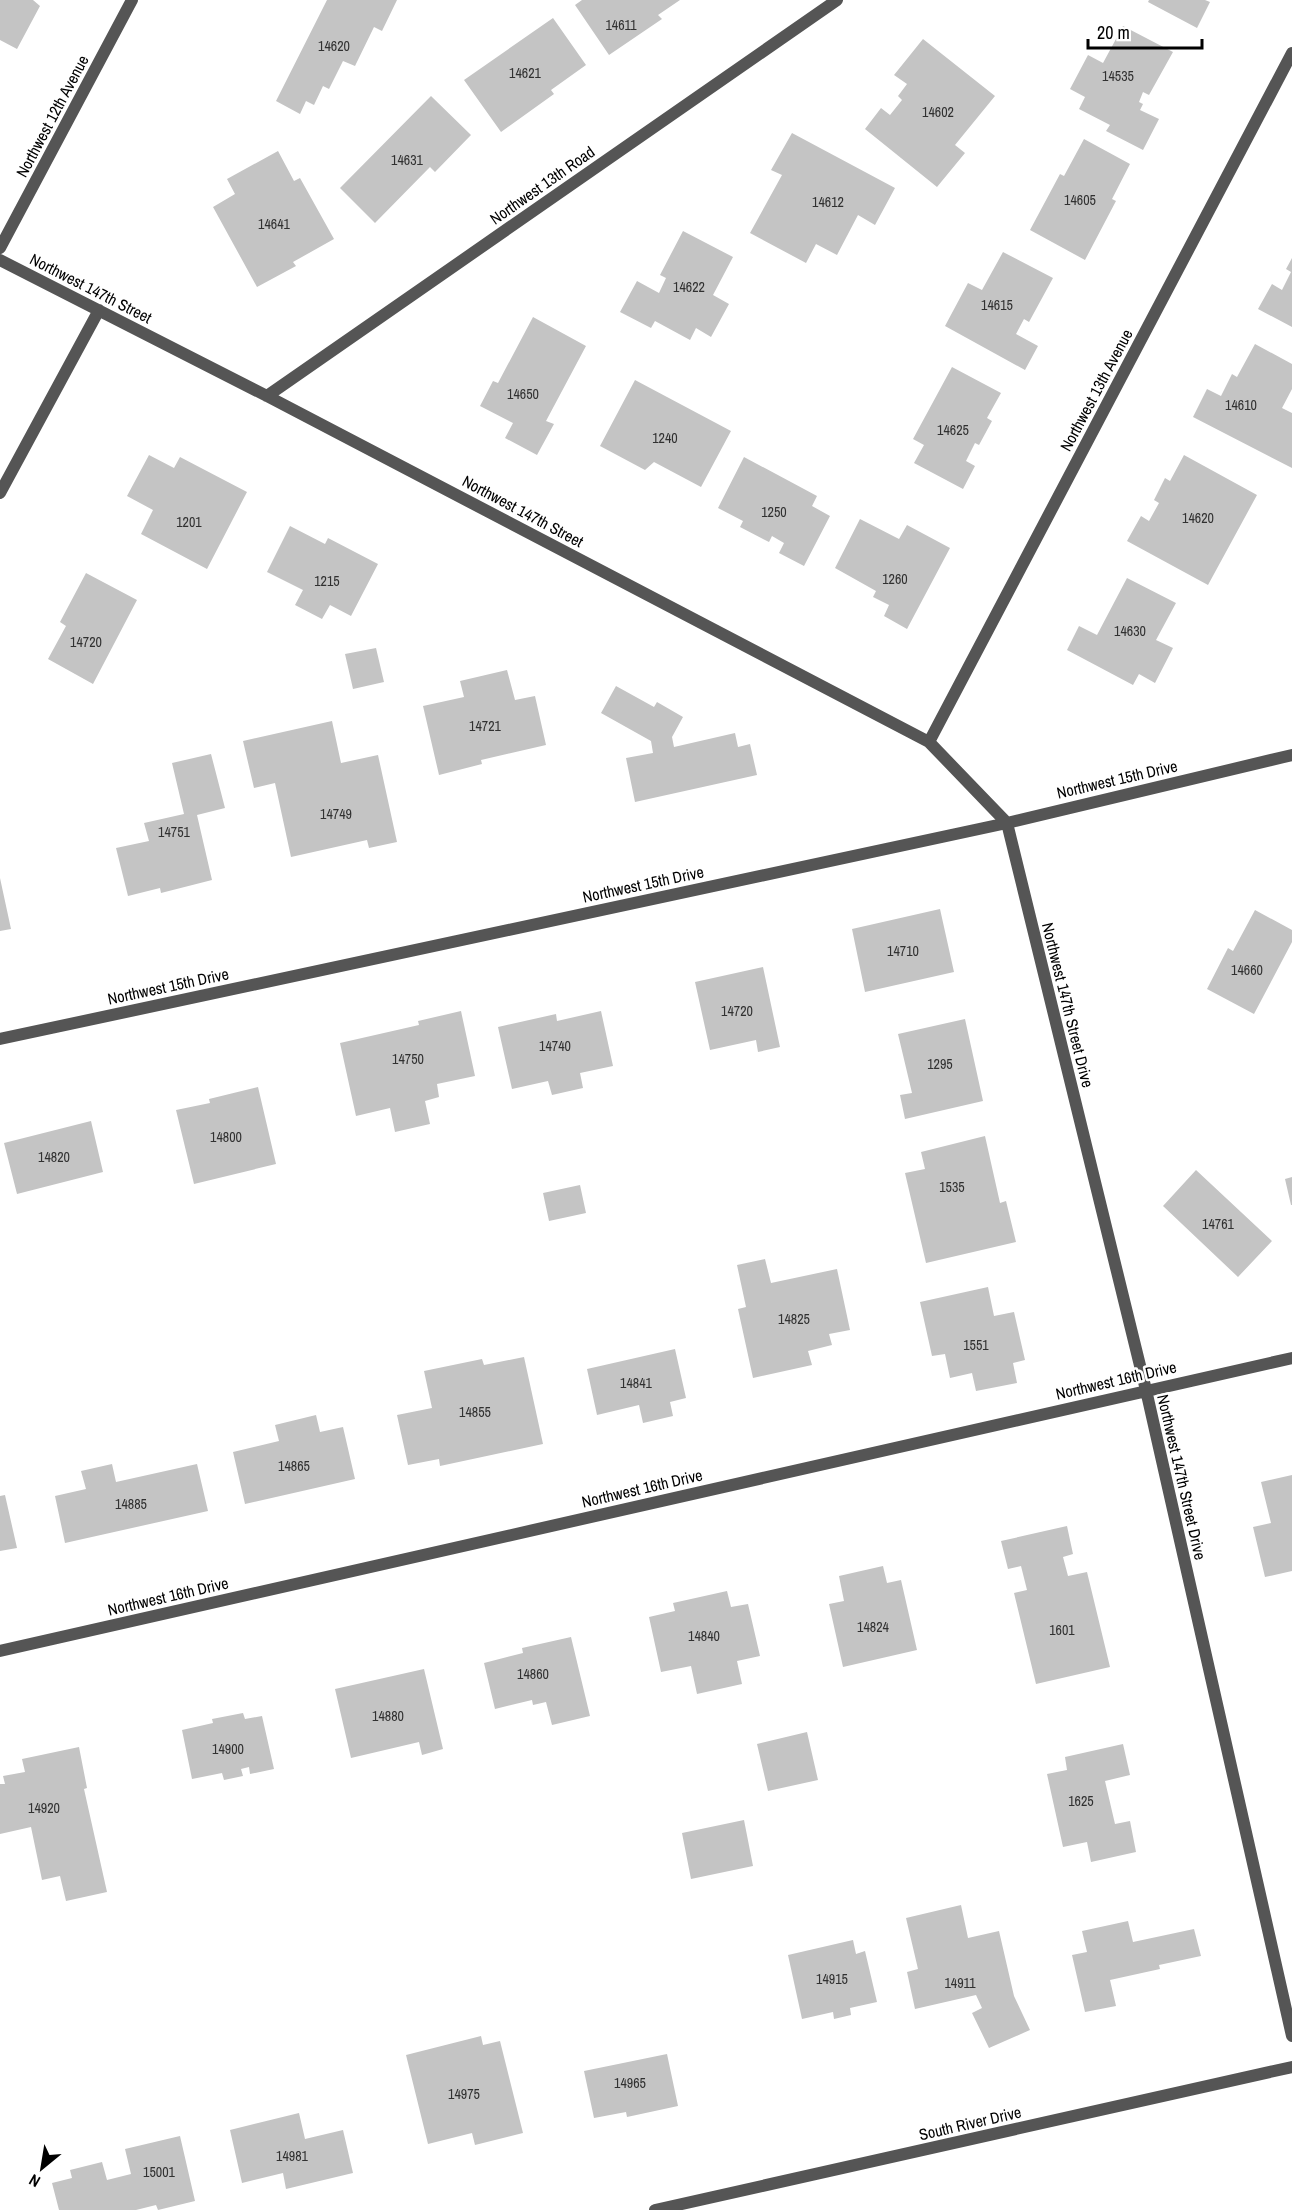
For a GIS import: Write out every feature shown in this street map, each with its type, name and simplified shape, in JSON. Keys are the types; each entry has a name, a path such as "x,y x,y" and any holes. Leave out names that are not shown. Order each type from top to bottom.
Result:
{"street":[{"name":"Northwest 12th Avenue","path":"0,248 132,0"},
{"name":"Northwest 13th Road","path":"267,396 837,0"},
{"name":"Northwest 13th Avenue","path":"928,742 1292,53"},
{"name":"Northwest 147th Street","path":"0,260 267,396 928,742 1007,823"},
{"path":"0,493 99,310"},
{"name":"Northwest 15th Drive","path":"0,1039 1007,823 1292,755"},
{"name":"Northwest 147th Street Drive","path":"1007,823 1146,1390 1292,2036"},
{"name":"Northwest 16th Drive","path":"0,1651 1292,1358"},
{"name":"South River Drive","path":"655,2210 1292,2067"}],"building":[{"path":"0,0 33,0 40,6 17,49 0,40"},
{"path":"327,0 397,0 382,31 374,27 355,66 343,61 329,89 323,86 314,105 306,101 300,114 276,101"},
{"path":"582,0 680,0 658,15 662,19 609,55 575,5"},
{"path":"1149,0 1205,0 1210,2 1197,28 1148,2"},
{"path":"553,18 586,65 551,90 554,94 501,132 464,80"},
{"path":"1123,26 1173,52 1149,95 1143,92 1139,102 1143,104 1140,110 1159,119 1143,150 1106,131 1110,125 1079,109 1085,97 1070,89 1088,55 1103,63"},
{"path":"923,39 995,96 955,145 965,153 937,187 865,129 881,108 890,115 902,100 898,96 907,84 894,75"},
{"path":"431,96 471,135 435,172 430,167 375,223 340,188"},
{"path":"792,133 895,188 875,225 858,215 837,255 816,244 806,263 750,233 782,175 771,170"},
{"path":"1084,139 1130,164 1112,199 1116,201 1085,260 1030,230 1060,174 1064,176"},
{"path":"278,151 294,181 300,178 334,239 293,262 296,266 257,287 213,207 235,194 227,179"},
{"path":"683,231 733,257 713,295 729,304 711,337 696,328 690,340 655,321 651,328 620,312 637,281 659,293 666,278 660,275"},
{"path":"1003,252 1053,278 1029,322 1024,319 1016,334 1038,346 1025,370 945,326 968,283 982,290"},
{"path":"1292,258 1292,327 1258,309 1272,284 1282,290 1291,272 1286,269"},
{"path":"533,317 586,346 546,421 554,424 537,455 505,438 513,423 480,406 493,381 498,383"},
{"path":"1255,344 1292,364 1292,389 1282,408 1292,413 1292,468 1193,417 1207,389 1221,396 1232,374 1237,377"},
{"path":"952,367 1001,393 987,418 992,421 979,445 975,443 966,461 975,466 963,489 914,463 924,445 913,439"},
{"path":"635,380 731,431 701,487 654,462 645,470 600,446"},
{"path":"149,455 174,468 180,457 247,492 207,569 141,534 153,510 127,496"},
{"path":"1184,455 1257,495 1208,585 1127,541 1141,516 1149,521 1159,503 1154,500 1165,478 1170,481"},
{"path":"744,457 817,496 812,506 830,516 804,566 779,553 784,543 772,536 769,542 740,527 743,521 718,508"},
{"path":"860,519 899,539 907,525 950,548 907,629 884,616 889,605 873,597 876,591 835,568"},
{"path":"290,526 325,544 328,538 378,564 351,616 330,605 322,619 295,605 303,590 267,572"},
{"path":"86,573 137,600 93,684 48,659 66,626 60,622"},
{"path":"1127,578 1176,603 1156,640 1173,648 1155,683 1139,674 1133,685 1067,650 1079,626 1097,635"},
{"path":"376,648 384,682 353,689 345,654"},
{"path":"507,670 515,700 535,696 546,745 481,760 482,764 439,775 423,706 464,697 460,681"},
{"path":"616,686 654,707 657,702 683,717 672,737 674,747 735,733 738,747 750,744 757,775 635,802 626,758 653,753 651,741 601,713"},
{"path":"332,721 341,763 378,755 397,842 369,848 367,840 291,857 275,783 254,788 243,741"},
{"path":"211,754 225,808 197,815 212,880 161,893 160,888 128,896 116,848 149,841 144,823 184,814 172,763"},
{"path":"0,878 11,929 0,931"},
{"path":"940,909 954,972 865,992 852,929"},
{"path":"1255,910 1292,930 1292,942 1254,1014 1207,989 1228,948 1233,951"},
{"path":"763,967 780,1047 758,1052 756,1040 710,1050 695,982"},
{"path":"461,1011 475,1076 437,1084 439,1097 425,1101 430,1124 395,1132 390,1108 356,1116 340,1043 419,1025 418,1021"},
{"path":"601,1011 613,1066 580,1073 583,1088 552,1095 548,1081 512,1089 498,1027 556,1014 557,1021"},
{"path":"965,1019 983,1101 905,1119 900,1095 912,1093 898,1034"},
{"path":"258,1087 276,1164 194,1184 176,1110 210,1103 209,1099"},
{"path":"91,1121 103,1172 17,1194 4,1143"},
{"path":"985,1136 1000,1203 1006,1201 1016,1242 926,1263 905,1173 925,1169 921,1152"},
{"path":"1196,1170 1272,1241 1238,1277 1163,1206"},
{"path":"1292,1177 1292,1205 1291,1205 1285,1179"},
{"path":"580,1185 586,1213 549,1221 543,1193"},
{"path":"765,1259 771,1283 837,1269 850,1330 829,1334 832,1345 808,1351 812,1365 753,1378 738,1309 746,1307 737,1265"},
{"path":"988,1287 994,1316 1014,1312 1025,1360 1013,1363 1017,1383 976,1391 972,1373 950,1378 945,1354 932,1356 920,1302"},
{"path":"675,1349 686,1398 670,1402 673,1416 643,1423 639,1405 597,1415 587,1369"},
{"path":"524,1357 543,1444 440,1466 439,1459 408,1465 397,1415 432,1408 424,1371 482,1359 484,1365"},
{"path":"316,1415 320,1432 343,1427 355,1479 245,1504 233,1452 279,1441 275,1425"},
{"path":"112,1464 116,1482 197,1464 208,1511 65,1543 55,1496 86,1489 81,1471"},
{"path":"1292,1475 1292,1571 1265,1577 1253,1527 1271,1523 1261,1482"},
{"path":"5,1495 17,1548 0,1551 0,1496"},
{"path":"1067,1526 1073,1554 1063,1557 1068,1576 1087,1572 1110,1667 1036,1684 1014,1593 1027,1590 1021,1566 1008,1569 1001,1541"},
{"path":"883,1566 887,1583 901,1580 917,1650 843,1667 829,1604 844,1601 839,1576"},
{"path":"727,1591 731,1607 748,1604 760,1656 737,1661 742,1684 697,1694 691,1666 661,1672 649,1617 675,1611 673,1603"},
{"path":"571,1637 590,1716 552,1725 546,1702 533,1705 532,1700 495,1709 484,1663 523,1653 522,1648"},
{"path":"424,1669 443,1749 422,1755 419,1742 351,1758 335,1689"},
{"path":"243,1713 245,1719 262,1716 274,1769 250,1774 249,1767 241,1769 243,1776 224,1780 222,1773 192,1779 182,1730 213,1723 212,1719"},
{"path":"807,1732 818,1780 768,1791 757,1744"},
{"path":"1123,1744 1130,1775 1105,1781 1115,1824 1130,1821 1136,1852 1091,1862 1087,1842 1063,1847 1047,1774 1067,1770 1065,1757"},
{"path":"79,1747 87,1788 84,1789 107,1892 66,1901 60,1876 42,1880 31,1827 0,1834 0,1784 5,1784 3,1776 25,1772 22,1759"},
{"path":"744,1820 753,1866 691,1879 682,1833"},
{"path":"961,1905 968,1938 999,1931 1014,1996 1030,2030 989,2048 972,2013 982,2008 976,1995 915,2009 907,1972 918,1969 906,1918"},
{"path":"1128,1921 1133,1942 1194,1929 1201,1956 1159,1965 1160,1969 1110,1980 1116,2006 1085,2012 1072,1955 1087,1952 1082,1931"},
{"path":"853,1940 856,1954 865,1951 877,2002 850,2008 851,2015 834,2019 833,2012 802,2019 788,1955"},
{"path":"481,2036 483,2045 500,2041 523,2133 475,2145 472,2133 428,2144 406,2055"},
{"path":"667,2054 678,2106 627,2117 626,2112 594,2118 584,2071"},
{"path":"299,2113 305,2139 343,2130 353,2173 286,2189 283,2173 242,2183 230,2130"},
{"path":"180,2136 195,2201 158,2210 156,2205 136,2210 59,2210 52,2183 72,2178 70,2170 102,2162 107,2180 131,2174 125,2149"}]}
